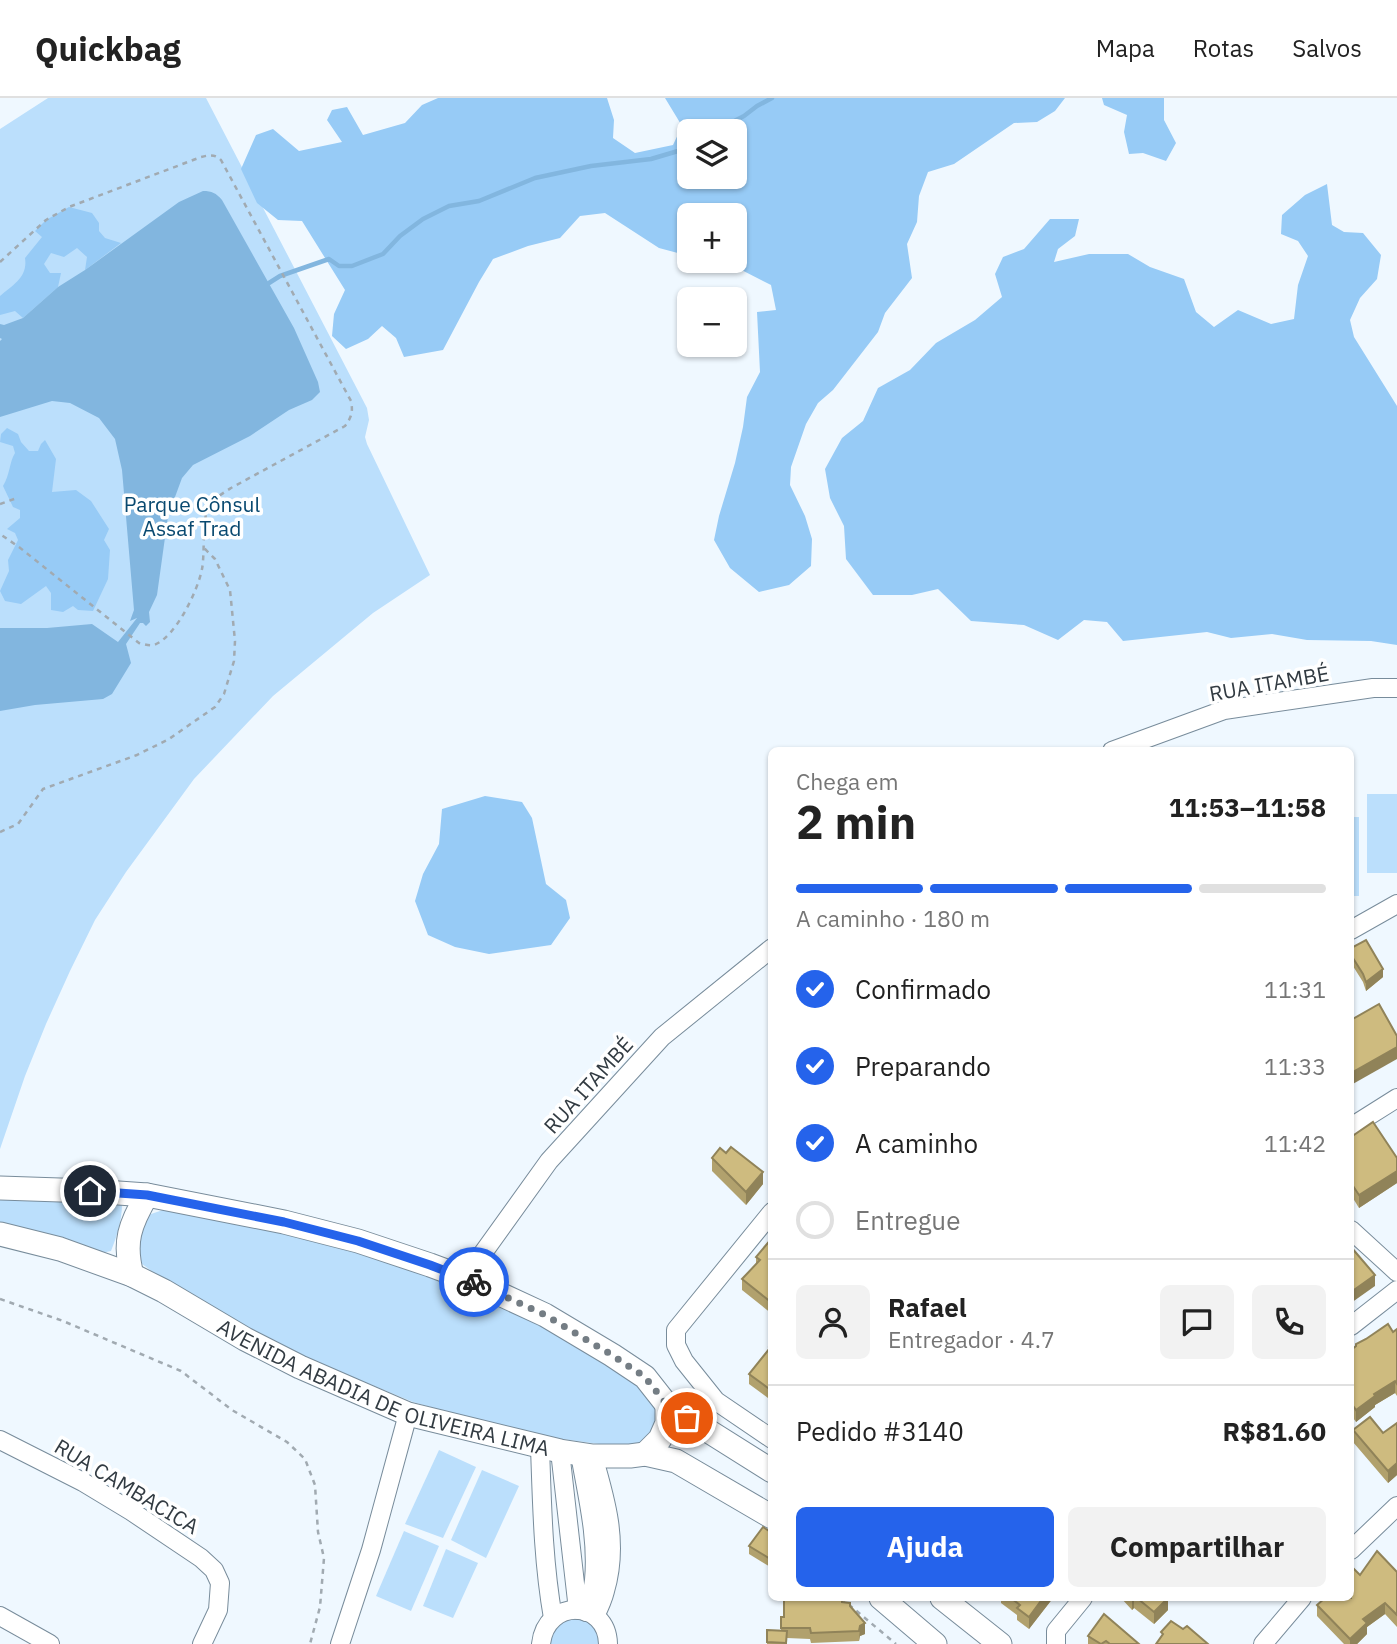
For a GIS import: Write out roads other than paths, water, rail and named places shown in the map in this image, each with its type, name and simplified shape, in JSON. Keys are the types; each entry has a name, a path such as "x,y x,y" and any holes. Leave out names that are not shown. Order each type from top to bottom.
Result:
{"street":[{"name":"RUA ITAMBÉ","path":"1123,747 1224,710 1373,688 1397,688"},
{"path":"1354,928 1397,904"},
{"name":"RUA ITAMBÉ","path":"465,1278 549,1161 662,1037 768,951"},
{"path":"1354,1125 1397,1098"},
{"path":"0,1188 147,1195 284,1222 430,1265 545,1315 612,1355 645,1377 667,1405 768,1468"},
{"path":"132,1275 127,1257 128,1234 147,1195"},
{"path":"768,1217 676,1330 676,1345 684,1361 716,1401 768,1436"},
{"path":"1354,1233 1397,1272"},
{"name":"AVENIDA ABADIA DE OLIVEIRA LIMA","path":"0,1234 60,1249 132,1275 244,1339 300,1367 408,1414 568,1452 630,1456 645,1454 676,1461 768,1515"},
{"path":"1354,1324 1397,1290"},
{"path":"645,1454 660,1439 667,1423 667,1405"},
{"path":"340,1644 371,1550 408,1414"},
{"name":"RUA CAMBACICA","path":"0,1440 83,1482 131,1511 201,1558 214,1570 220,1583 218,1610 202,1644"},
{"path":"568,1452 588,1498 603,1559 605,1591 587,1613"},
{"path":"568,1452 565,1500 587,1613"},
{"path":"553,1618 541,1504 568,1452"},
{"path":"568,1452 603,1489 611,1528 603,1559"},
{"path":"541,1504 588,1498"},
{"path":"1354,1547 1397,1506"},
{"path":"885,1601 935,1644"},
{"path":"946,1601 1000,1644"},
{"path":"1056,1644 1056,1631 1081,1601"},
{"path":"1263,1644 1299,1601"},
{"path":"541,1644 546,1625 569,1610 587,1613 606,1630 608,1644"},
{"path":"0,1616 50,1644"}],"waterway":[{"path":"738,119 772,98"},
{"path":"269,283 280,276 329,259 339,266 352,266 383,254 400,236 423,219 449,206 479,201 535,178 591,166 651,159 677,151"}],"park label":[{"name":"Parque Cônsul Assaf Trad","path":"192,516"}]}
